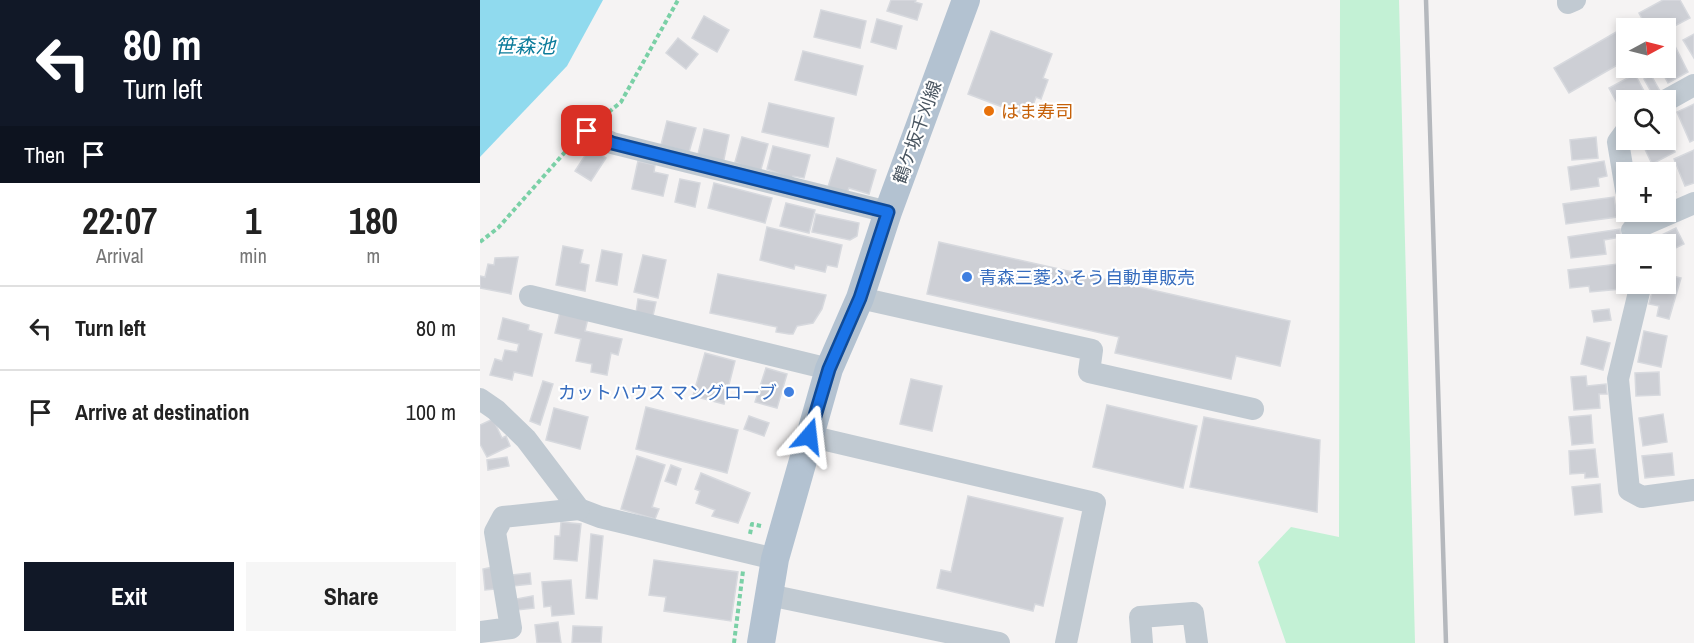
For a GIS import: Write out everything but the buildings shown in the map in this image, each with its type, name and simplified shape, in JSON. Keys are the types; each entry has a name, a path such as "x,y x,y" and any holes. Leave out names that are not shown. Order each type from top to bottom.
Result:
{"main road":[{"name":"鶴ケ坂千刈線","path":"761,643 775,559 829,369 860,298 888,212 966,0"}],"street":[{"path":"1568,0 1568,3 1575,0"},
{"path":"1676,95 1694,85"},
{"path":"587,131 612,143 888,212"},
{"path":"1632,229 1694,203"},
{"path":"1639,294 1618,379 1629,490 1642,497 1694,490"},
{"path":"530,296 829,369"},
{"path":"860,298 1092,350 1089,372 1253,409"},
{"path":"480,399 496,410 526,439 579,508 600,517 775,559"},
{"path":"809,436 1095,503 1066,643"},
{"path":"480,632 511,628 495,532 503,517 579,508"},
{"path":"769,596 999,643"},
{"path":"1142,643 1140,616 1193,614 1197,643"}],"path":[{"path":"734,643 752,524"}],"green space":[{"path":"1340,0 1399,0 1415,643 1286,643 1258,562 1291,527 1339,537"}],"water":[{"name":"笹森池","path":"480,0 603,0 567,66 480,157"}],"railway":[{"path":"1426,0 1446,643"}],"place":[{"name":"はま寿司","path":"989,111"},
{"name":"青森三菱ふそう自動車販売","path":"967,277"},
{"name":"カットハウス マングローブ","path":"789,392"}],"route":[{"path":"587,131 612,143 888,212 860,298 829,369 809,436"}]}
